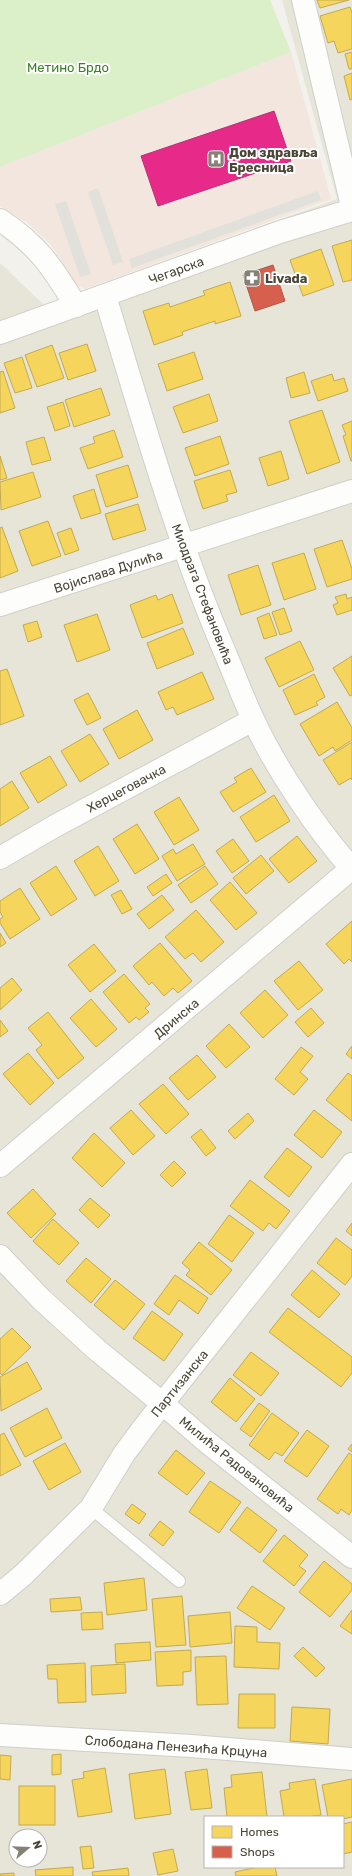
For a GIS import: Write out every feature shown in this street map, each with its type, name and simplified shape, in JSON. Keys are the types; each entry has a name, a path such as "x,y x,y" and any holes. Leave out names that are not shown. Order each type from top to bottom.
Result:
{"street":[{"path":"303,0 352,206"},
{"name":"Чегарска","path":"0,333 280,232 352,210"},
{"path":"0,220 34,246 58,275 76,306"},
{"name":"Миодрага Стефановића","path":"105,296 183,547 204,605 253,720 294,790 319,827 352,868"},
{"name":"Војислава Дулића","path":"0,605 183,547 352,491"},
{"name":"Херцеговачка","path":"0,858 55,826 253,720"},
{"name":"Дринска","path":"0,1166 352,868"},
{"name":"Партизанска","path":"0,1594 29,1569 91,1508 124,1454 352,1164"},
{"name":"Милића Радовановића","path":"0,1256 41,1299 97,1350 208,1443 352,1556"},
{"name":"Слободана Пенезића Крцуна","path":"0,1735 191,1746 352,1759"}],"lane":[{"path":"91,1508 179,1580"}],"shaded area":[{"path":"282,0 352,0 352,1876 0,1876 0,263 44,305 337,199"},
{"path":"291,52 331,199 85,289 76,284 51,245 26,222 0,206 0,167"},
{"path":"98,188 123,262 113,265 88,192"},
{"path":"318,191 321,200 132,268 129,259"},
{"path":"66,201 91,274 80,277 55,204"}],"green space":[{"name":"Метино Брдо","path":"0,0 270,0 291,52 0,167"}],"building: Homes":[{"path":"317,0 349,0 320,8"},
{"path":"350,7 352,13 352,49 338,53 334,41 328,43 320,16"},
{"path":"352,52 352,69 349,69 345,54"},
{"path":"352,73 352,99 350,100 344,76"},
{"path":"352,240 352,280 343,282 332,246"},
{"path":"321,249 334,285 303,296 290,260"},
{"path":"230,282 241,316 215,324 215,321 182,332 183,335 154,345 143,311 169,303 170,307 205,295 203,291"},
{"path":"87,344 96,371 68,380 59,353"},
{"path":"52,345 64,378 37,387 25,355"},
{"path":"194,352 203,379 167,391 158,364"},
{"path":"22,357 32,388 15,393 4,363"},
{"path":"3,371 15,408 0,413 0,372"},
{"path":"304,372 310,393 291,398 286,378"},
{"path":"332,374 334,381 344,378 348,391 318,401 311,381"},
{"path":"101,388 110,415 74,427 65,400"},
{"path":"209,394 218,421 183,433 173,407"},
{"path":"63,402 70,426 55,431 47,407"},
{"path":"322,410 340,462 307,474 289,421"},
{"path":"352,421 351,461 343,436 346,435 342,425"},
{"path":"114,430 123,457 88,469 80,448 95,443 93,437"},
{"path":"220,436 229,464 195,476 185,448"},
{"path":"44,437 51,460 32,465 26,442"},
{"path":"281,451 289,479 268,486 259,458"},
{"path":"0,456 7,478 0,480"},
{"path":"128,465 138,497 106,507 96,475"},
{"path":"230,470 237,492 226,495 228,501 203,509 194,481"},
{"path":"33,472 41,497 1,510 0,482"},
{"path":"94,489 101,513 81,519 73,496"},
{"path":"138,504 146,530 113,540 105,514"},
{"path":"48,521 61,556 32,566 19,531"},
{"path":"2,527 18,571 0,578 0,528"},
{"path":"71,528 79,550 65,555 57,533"},
{"path":"342,540 352,569 352,579 327,587 314,549"},
{"path":"304,553 316,589 284,600 272,563"},
{"path":"258,565 271,605 241,615 228,575"},
{"path":"172,594 183,623 142,638 130,605 156,595 158,600"},
{"path":"346,594 347,599 352,597 352,610 337,615 333,605 338,603 335,597"},
{"path":"284,608 292,631 280,635 272,612"},
{"path":"269,613 277,635 264,639 257,618"},
{"path":"97,614 110,650 77,662 64,625"},
{"path":"37,621 42,637 28,642 23,625"},
{"path":"183,628 194,654 157,669 147,643"},
{"path":"300,641 314,670 279,687 265,658"},
{"path":"352,656 352,695 350,696 333,668"},
{"path":"7,669 24,716 0,725 0,671"},
{"path":"202,672 214,699 177,715 173,707 166,710 158,692"},
{"path":"314,674 325,697 316,702 318,705 295,715 283,690"},
{"path":"88,693 101,718 87,725 74,700"},
{"path":"337,702 352,728 352,740 335,751 333,747 319,756 300,724"},
{"path":"137,710 153,740 119,759 103,729"},
{"path":"90,734 109,764 80,782 61,751"},
{"path":"352,742 352,780 351,778 339,785 323,760"},
{"path":"50,756 67,785 38,803 20,773"},
{"path":"251,768 266,792 233,812 220,792 237,782 234,778"},
{"path":"12,781 29,808 0,826 0,789"},
{"path":"274,795 290,821 256,842 240,817"},
{"path":"179,797 199,830 174,845 154,812"},
{"path":"137,824 159,859 135,874 113,839"},
{"path":"297,836 317,861 289,883 269,859"},
{"path":"233,839 249,861 232,873 216,851"},
{"path":"193,844 205,864 177,881 162,856 173,849 176,854"},
{"path":"98,846 119,881 95,896 74,861"},
{"path":"261,855 274,871 246,894 233,878"},
{"path":"56,866 77,899 51,916 30,883"},
{"path":"205,866 218,884 191,903 178,885"},
{"path":"166,874 172,883 153,896 147,887"},
{"path":"230,882 257,913 236,930 210,900"},
{"path":"20,888 40,919 10,939 0,923 0,919 3,917 0,912 0,901"},
{"path":"121,890 132,909 122,914 111,895"},
{"path":"162,895 174,910 149,929 137,914"},
{"path":"196,910 224,942 201,962 193,953 185,959 165,937"},
{"path":"352,921 352,962 349,959 344,964 326,944"},
{"path":"0,933 6,943 0,947"},
{"path":"160,943 192,981 178,993 173,988 164,996 152,982 149,985 133,966"},
{"path":"94,944 116,971 90,992 68,965"},
{"path":"299,961 323,990 298,1010 274,981"},
{"path":"124,974 150,1004 145,1008 149,1012 139,1020 136,1017 129,1023 103,992"},
{"path":"12,978 22,990 0,1010 0,988"},
{"path":"265,990 288,1015 263,1038 240,1013"},
{"path":"91,999 117,1029 96,1047 70,1018"},
{"path":"311,1008 324,1023 308,1037 295,1022"},
{"path":"48,1012 84,1058 58,1079 36,1050 42,1045 28,1028"},
{"path":"0,1020 8,1031 0,1037"},
{"path":"229,1024 250,1047 226,1068 206,1046"},
{"path":"352,1046 352,1059 346,1054"},
{"path":"301,1047 313,1056 300,1072 308,1079 294,1095 275,1079"},
{"path":"28,1053 54,1083 30,1105 3,1074"},
{"path":"197,1055 216,1077 188,1100 169,1078"},
{"path":"348,1073 352,1076 352,1121 326,1100"},
{"path":"163,1084 189,1114 166,1134 139,1104"},
{"path":"131,1110 155,1136 133,1155 110,1128"},
{"path":"314,1110 342,1132 322,1158 294,1135"},
{"path":"248,1113 254,1121 235,1139 228,1131"},
{"path":"201,1129 216,1148 206,1156 191,1137"},
{"path":"94,1133 125,1163 102,1187 72,1158"},
{"path":"287,1148 312,1167 289,1197 264,1177"},
{"path":"174,1161 186,1173 172,1187 160,1175"},
{"path":"250,1180 290,1211 276,1229 269,1223 263,1231 230,1206"},
{"path":"33,1189 56,1214 31,1238 7,1213"},
{"path":"90,1198 110,1215 98,1228 79,1210"},
{"path":"229,1215 254,1233 232,1262 208,1244"},
{"path":"53,1219 79,1243 59,1265 33,1241"},
{"path":"352,1223 352,1236 346,1231"},
{"path":"336,1238 352,1250 352,1276 345,1285 317,1263"},
{"path":"199,1242 232,1270 211,1295 186,1275 190,1270 182,1263"},
{"path":"86,1258 111,1279 91,1303 66,1281"},
{"path":"312,1270 340,1294 319,1318 291,1295"},
{"path":"175,1275 208,1298 198,1314 179,1300 169,1315 154,1304"},
{"path":"115,1280 145,1304 124,1330 94,1305"},
{"path":"288,1308 352,1357 352,1373 341,1387 269,1332"},
{"path":"152,1311 183,1334 164,1361 133,1338"},
{"path":"12,1328 31,1347 2,1375 0,1373 0,1339"},
{"path":"251,1352 279,1373 261,1396 233,1375"},
{"path":"27,1362 42,1389 1,1411 0,1377"},
{"path":"230,1378 255,1399 236,1422 211,1402"},
{"path":"259,1403 270,1411 251,1437 240,1429"},
{"path":"47,1408 62,1438 25,1457 10,1428"},
{"path":"272,1413 299,1433 282,1456 275,1452 269,1460 249,1445"},
{"path":"307,1430 329,1446 307,1477 284,1461"},
{"path":"4,1433 21,1465 0,1476 0,1435"},
{"path":"65,1443 81,1472 49,1490 33,1461"},
{"path":"352,1444 352,1452 348,1449"},
{"path":"176,1450 205,1473 187,1495 158,1473"},
{"path":"349,1453 352,1455 352,1510 349,1515 341,1509 338,1514 317,1499"},
{"path":"210,1481 241,1502 219,1533 189,1512"},
{"path":"132,1504 146,1514 139,1524 125,1514"},
{"path":"247,1507 277,1530 260,1553 230,1530"},
{"path":"160,1521 174,1532 163,1546 149,1535"},
{"path":"284,1535 308,1555 299,1566 306,1571 294,1586 263,1561"},
{"path":"324,1561 352,1584 352,1590 330,1617 299,1592"},
{"path":"144,1578 147,1610 107,1615 104,1583"},
{"path":"252,1586 285,1608 270,1630 237,1608"},
{"path":"182,1596 186,1645 156,1647 152,1599"},
{"path":"80,1597 82,1610 51,1612 50,1599"},
{"path":"352,1610 352,1634 340,1626"},
{"path":"102,1612 103,1629 82,1630 81,1613"},
{"path":"230,1612 232,1643 190,1647 188,1616"},
{"path":"235,1626 257,1627 257,1642 280,1643 279,1669 234,1667"},
{"path":"150,1642 151,1660 116,1663 115,1644"},
{"path":"303,1647 325,1668 316,1677 294,1656"},
{"path":"191,1650 191,1671 183,1672 183,1685 157,1686 155,1652"},
{"path":"226,1656 228,1704 197,1705 195,1657"},
{"path":"85,1663 86,1702 58,1703 57,1679 48,1679 47,1665"},
{"path":"125,1664 126,1693 92,1695 91,1666"},
{"path":"239,1694 275,1694 275,1728 238,1728"},
{"path":"292,1707 330,1709 328,1744 290,1741"},
{"path":"61,1754 61,1774 52,1775 52,1755"},
{"path":"0,1755 11,1756 10,1780 0,1779"},
{"path":"105,1768 112,1812 78,1817 72,1780 84,1778 83,1772"},
{"path":"165,1769 171,1814 135,1819 129,1774"},
{"path":"207,1769 212,1808 191,1810 185,1772"},
{"path":"262,1772 267,1816 227,1816 224,1788 232,1787 231,1775"},
{"path":"315,1779 321,1815 284,1816 280,1791 290,1789 289,1783"},
{"path":"352,1779 352,1817 344,1819 344,1816 328,1816 322,1785"},
{"path":"19,1786 55,1786 55,1825 19,1825"},
{"path":"352,1822 352,1852 344,1854 344,1824"},
{"path":"91,1846 94,1868 83,1869 80,1847"},
{"path":"173,1849 178,1871 158,1875 153,1853"},
{"path":"73,1867 73,1876 36,1876 35,1870"},
{"path":"128,1868 129,1876 93,1876 92,1872"},
{"path":"253,1868 275,1868 277,1876 236,1876 235,1872"},
{"path":"14,1873 14,1876 0,1876 0,1874"}],"building: Shops":[{"path":"273,265 285,301 255,311 243,275"}],"building: Health":[{"name":"Дом здравља Бресница","path":"274,111 291,161 158,206 141,156"}],"place":[{"name":"Дом здравља Бресница","path":"216,159"},
{"name":"Livada","path":"252,278"}]}
